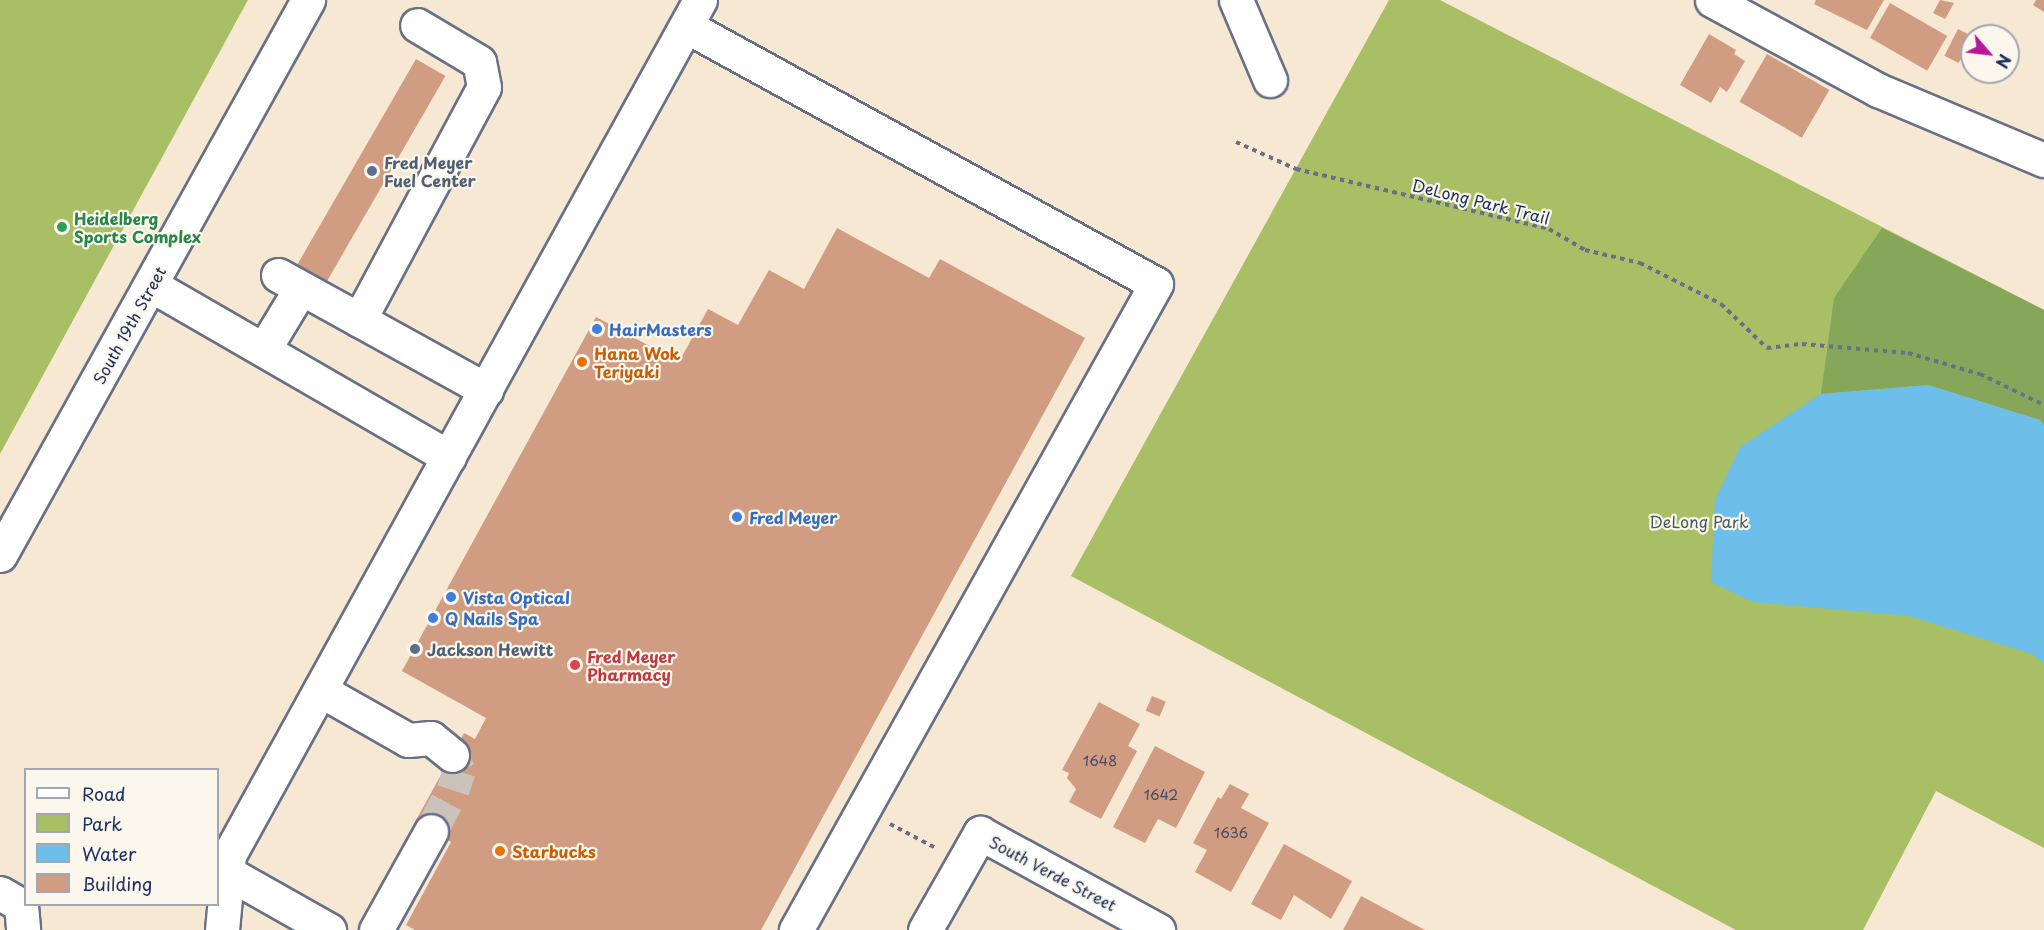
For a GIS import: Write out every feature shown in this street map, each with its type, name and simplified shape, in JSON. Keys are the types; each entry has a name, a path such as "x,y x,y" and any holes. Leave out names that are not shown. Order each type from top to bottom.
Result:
{"main road":[{"name":"South 19th Street","path":"0,555 308,0"},
{"path":"1236,0 1270,80"},
{"path":"1712,0 1878,90 2044,160"},
{"path":"222,930 230,874 229,855 693,13 1156,284 796,930"},
{"path":"359,320 484,87 478,62 417,25"},
{"path":"264,349 289,282 486,390"},
{"path":"151,285 448,457"},
{"path":"320,690 408,740 431,738 452,754"},
{"path":"376,930 431,831"},
{"name":"South Verde Street","path":"963,863 980,834 1158,930"},
{"path":"924,930 963,863"},
{"path":"230,874 329,930"},
{"path":"0,893 21,905 23,930"}],"path":[{"name":"DeLong Park Trail","path":"1236,142 1296,169 1549,229 1585,250 1640,263 1721,304 1767,348 1802,344 1908,353 1980,374 2044,405"},
{"path":"863,810 963,863"}],"green space":[{"name":"Heidelberg Sports Complex","path":"0,0 248,0 0,454"},
{"name":"DeLong Park","path":"1389,0 1440,0 2044,310 2044,848 1936,791 1863,930 1736,930 1071,576"},
{"path":"1882,228 2044,310 2044,425 2040,420 1928,385 1821,394 1834,298"}],"water":[{"path":"1928,385 2040,420 2044,425 2044,664 2032,654 1909,616 1753,602 1711,582 1715,500 1740,447 1821,394"}],"building":[{"path":"1816,0 1884,0 1867,30 1814,4"},
{"path":"1940,0 1954,3 1945,19 1933,13"},
{"path":"2036,0 2044,0 2044,12 2033,5"},
{"path":"1890,3 1947,36 1927,71 1870,38"},
{"path":"1958,29 1960,30 1959,63 1944,56"},
{"path":"1709,34 1736,50 1734,54 1745,61 1727,92 1720,87 1711,103 1680,85"},
{"path":"1767,54 1829,90 1802,138 1740,102"},
{"name":"Fred Meyer Fuel Center","path":"416,59 445,76 326,283 296,266"},
{"name":"Fred Meyer","path":"837,228 929,278 940,259 1085,338 761,930 415,930 406,925 451,842 415,822 464,733 475,739 486,718 402,671 596,317 679,362 708,309 738,325 769,270 804,289"},
{"path":"1152,696 1166,702 1160,717 1146,711"},
{"path":"1099,702 1140,724 1128,746 1137,751 1101,819 1069,802 1076,789 1067,778 1069,773 1062,770"},
{"path":"1155,746 1205,772 1176,828 1158,819 1145,843 1113,827"},
{"path":"1230,784 1249,794 1241,808 1269,823 1231,892 1195,872 1207,850 1193,843 1218,797 1221,799"},
{"path":"1284,844 1352,881 1331,919 1294,895 1281,920 1251,904"},
{"path":"1361,896 1425,930 1343,930"}],"tunnel":[{"path":"431,831 453,790 459,771 452,755"}],"place":[{"name":"Fred Meyer Fuel Center","path":"372,171"},
{"name":"Heidelberg Sports Complex","path":"62,227"},
{"name":"HairMasters","path":"597,329"},
{"name":"Hana Wok Teriyaki","path":"582,362"},
{"name":"Fred Meyer","path":"737,517"},
{"name":"Vista Optical","path":"451,597"},
{"name":"Q Nails Spa","path":"433,618"},
{"name":"Jackson Hewitt","path":"415,649"},
{"name":"Fred Meyer Pharmacy","path":"575,665"},
{"name":"Starbucks","path":"500,851"}]}
